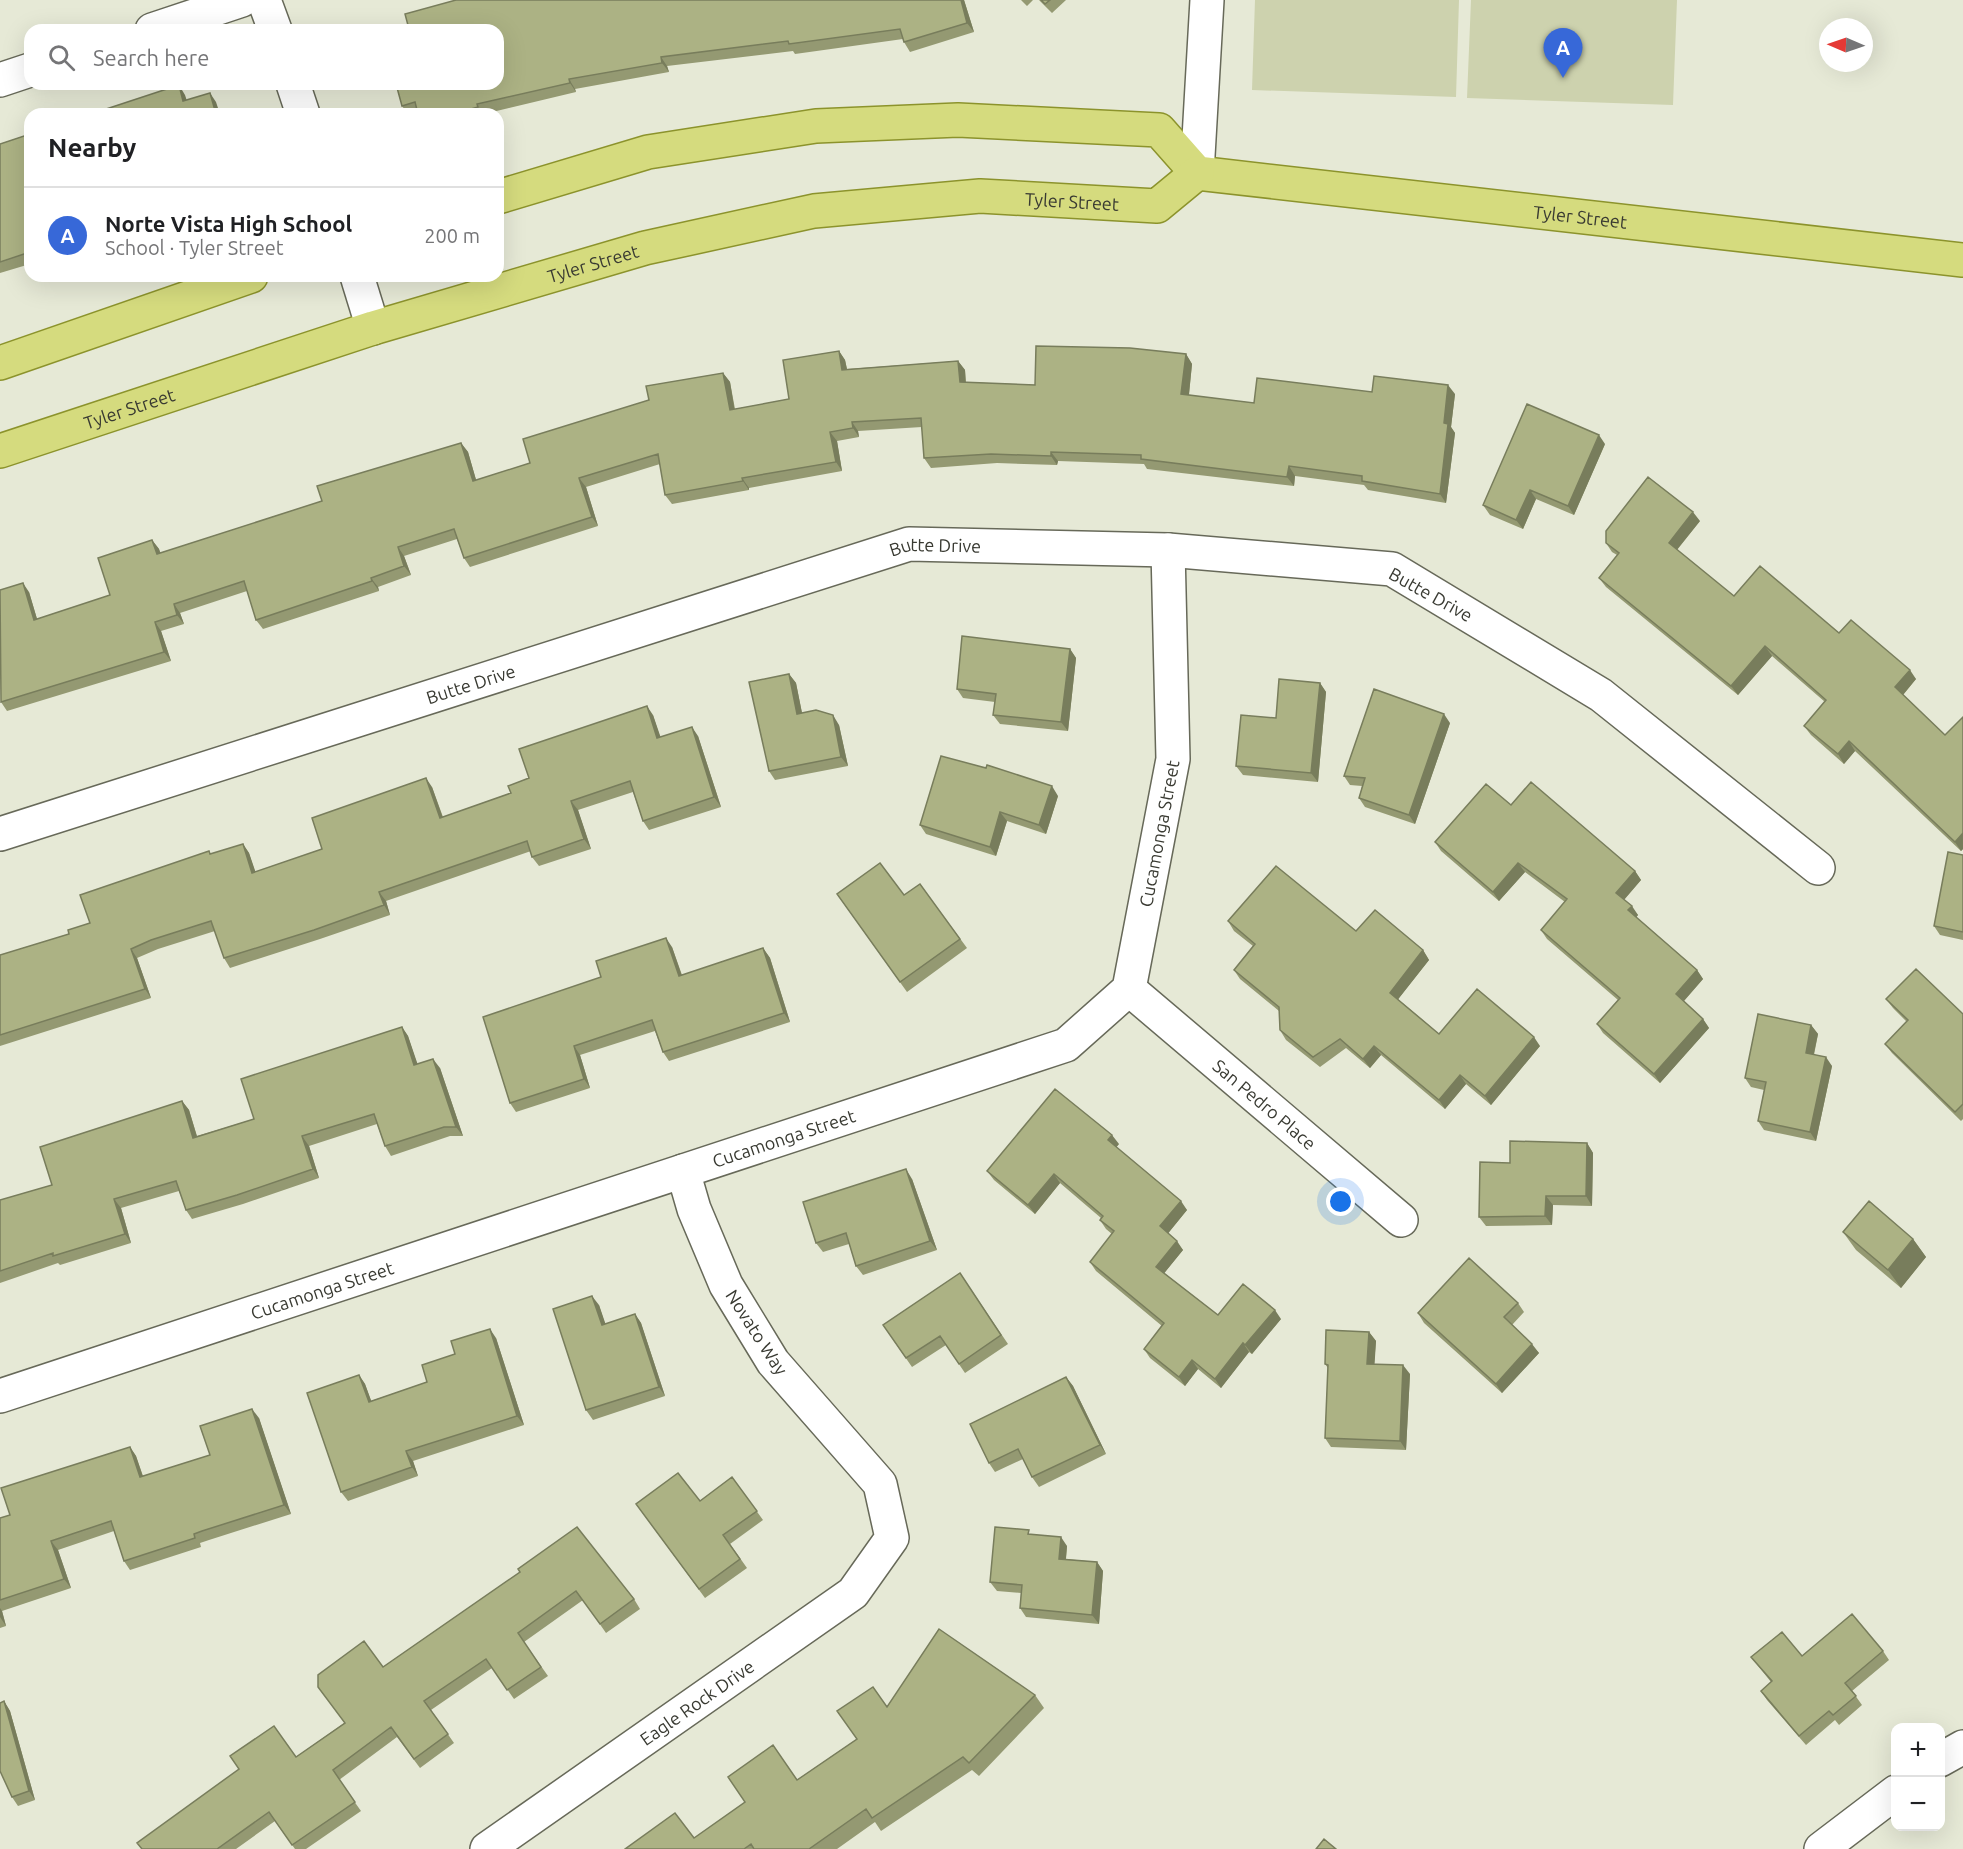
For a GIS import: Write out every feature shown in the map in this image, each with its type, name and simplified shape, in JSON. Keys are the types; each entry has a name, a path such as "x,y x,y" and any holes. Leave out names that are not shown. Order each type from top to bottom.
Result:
{"main road":[{"path":"504,195 648,152 816,126 958,120 1160,130 1197,173"},
{"name":"Tyler Street","path":"0,451 373,328 645,248 814,211 980,196 1157,206 1197,173 1963,260"},
{"path":"0,363 234,282"}],"street":[{"path":"170,24 242,0"},
{"path":"264,0 272,24"},
{"path":"1197,173 1207,0"},
{"path":"0,80 24,72"},
{"path":"295,90 301,108"},
{"path":"359,282 373,328"},
{"name":"Butte Drive","path":"0,834 909,544 1168,550 1392,569 1601,695 1818,868"},
{"name":"Cucamonga Street","path":"0,1396 1066,1045 1129,989 1173,759 1168,550"},
{"name":"San Pedro Place","path":"1129,989 1401,1220"},
{"name":"Novato Way","path":"683,1171 694,1209 726,1285 773,1362 880,1484 892,1538"},
{"name":"Eagle Rock Drive","path":"486,1849 853,1593 892,1538"},
{"path":"1945,1759 1963,1748"},
{"path":"1821,1849 1891,1796"}],"green space":[{"path":"1255,0 1459,0 1456,97 1252,90"},
{"path":"1471,0 1677,0 1673,105 1467,98"}],"building":[{"path":"456,0 961,0 967,23 904,42 900,29 789,44 788,41 661,57 662,63 569,79 570,83 477,104 478,107 475,108 416,108 415,102 402,106 398,90 504,90 504,24 408,24 405,14"},
{"path":"164,90 180,90 183,101 210,93 214,108 109,108"},
{"path":"24,136 24,254 0,262 0,144"},
{"path":"1036,346 1130,348 1186,354 1181,394 1254,403 1257,378 1372,392 1374,376 1448,385 1444,423 1448,424 1440,494 1362,481 1362,476 1289,466 1287,477 1141,459 1141,455 1051,452 1051,456 991,454 924,458 921,418 852,422 853,428 830,432 836,462 742,478 743,481 665,495 658,454 579,478 592,517 464,558 454,529 398,547 404,566 371,578 372,581 256,620 244,581 174,604 177,615 155,622 164,652 1,702 0,590 23,583 34,620 110,595 98,558 152,540 157,554 322,501 317,486 461,443 473,481 530,463 523,439 649,400 646,386 723,373 730,410 789,399 783,360 839,351 842,370 958,361 960,382 1035,385"},
{"path":"1527,404 1599,435 1568,506 1530,490 1516,520 1483,505"},
{"path":"1648,477 1693,512 1669,543 1734,596 1760,566 1839,633 1851,620 1910,670 1895,687 1945,735 1963,717 1963,833 1955,842 1849,741 1838,754 1804,726 1826,700 1765,646 1731,686 1599,578 1619,553 1606,543 1606,531"},
{"path":"962,636 1070,649 1061,722 993,715 996,694 957,689"},
{"path":"789,674 797,714 816,710 833,715 841,757 769,771 749,682"},
{"path":"1279,679 1320,683 1311,773 1236,766 1241,715 1276,718"},
{"path":"1374,689 1444,714 1409,815 1359,798 1365,778 1344,776"},
{"path":"647,706 657,738 692,727 714,797 643,821 630,781 571,801 584,839 532,857 527,841 379,892 384,905 314,930 224,958 211,921 151,940 131,949 145,989 0,1035 0,955 69,934 68,930 90,923 80,895 209,851 210,854 243,844 252,873 322,849 312,818 426,778 440,818 511,793 508,786 529,778 519,749"},
{"path":"941,756 986,768 987,765 1052,786 1039,825 1000,812 990,847 920,825"},
{"path":"1531,782 1635,871 1616,893 1632,906 1628,910 1697,970 1676,994 1703,1019 1654,1074 1597,1024 1620,998 1541,930 1567,899 1518,863 1493,892 1435,842 1486,784 1511,805"},
{"path":"1948,852 1963,855 1963,932 1934,926"},
{"path":"880,863 904,895 920,884 960,939 900,982 837,894"},
{"path":"1276,866 1356,931 1375,910 1423,950 1390,993 1439,1034 1477,989 1534,1037 1485,1096 1460,1075 1439,1100 1374,1046 1363,1059 1340,1039 1313,1057 1280,1030 1279,1007 1234,970 1255,944 1228,921"},
{"path":"666,938 679,976 763,948 784,1013 663,1052 652,1020 574,1046 584,1079 510,1103 483,1017 601,977 596,961"},
{"path":"1916,969 1963,1014 1963,1104 1955,1112 1885,1044 1908,1020 1886,999"},
{"path":"1758,1014 1811,1025 1806,1053 1826,1057 1810,1132 1758,1121 1766,1082 1745,1078"},
{"path":"402,1027 414,1065 433,1059 456,1127 444,1127 385,1146 374,1114 302,1136 313,1169 186,1210 176,1181 114,1199 125,1234 53,1256 53,1253 0,1271 0,1200 52,1185 40,1147 182,1101 193,1138 254,1119 241,1079"},
{"path":"1055,1089 1112,1135 1108,1140 1181,1201 1160,1226 1177,1241 1156,1267 1218,1315 1243,1284 1275,1310 1245,1345 1243,1343 1215,1379 1192,1360 1179,1377 1144,1349 1164,1323 1090,1262 1114,1231 1100,1220 1103,1216 1054,1174 1028,1205 987,1171"},
{"path":"1510,1141 1587,1143 1586,1196 1546,1196 1545,1216 1479,1217 1480,1162 1510,1163"},
{"path":"906,1169 930,1241 856,1266 846,1233 816,1243 803,1202"},
{"path":"1869,1201 1913,1239 1888,1270 1843,1232"},
{"path":"1469,1258 1518,1303 1504,1317 1532,1344 1496,1384 1418,1313"},
{"path":"960,1273 1001,1335 959,1364 940,1336 906,1358 883,1325"},
{"path":"592,1296 602,1325 635,1314 659,1387 586,1410 553,1309"},
{"path":"490,1329 517,1416 406,1451 412,1467 341,1492 307,1393 359,1375 369,1402 427,1382 422,1365 455,1354 451,1341"},
{"path":"1326,1330 1369,1332 1367,1364 1403,1365 1400,1441 1325,1438 1328,1365 1325,1364"},
{"path":"1066,1377 1100,1445 1032,1477 1018,1449 989,1463 970,1424"},
{"path":"252,1409 284,1505 202,1531 194,1534 195,1538 124,1561 111,1521 51,1541 64,1579 0,1600 0,1518 10,1515 1,1488 130,1447 140,1477 210,1455 200,1426"},
{"path":"678,1473 700,1501 732,1477 757,1511 723,1535 740,1559 699,1589 636,1504"},
{"path":"577,1527 634,1599 600,1624 576,1591 518,1633 541,1667 507,1690 486,1659 424,1701 448,1734 414,1759 391,1727 333,1770 355,1802 292,1845 269,1812 217,1849 142,1849 137,1843 239,1769 230,1756 274,1726 296,1757 345,1723 318,1687 318,1675 364,1641 383,1667 520,1572 518,1569"},
{"path":"995,1527 1029,1530 1028,1534 1061,1537 1059,1559 1097,1562 1092,1615 1020,1608 1022,1585 990,1582"},
{"path":"1852,1614 1883,1651 1845,1683 1856,1696 1833,1715 1829,1711 1799,1736 1761,1691 1772,1681 1751,1657 1782,1632 1802,1656"},
{"path":"939,1629 1035,1695 969,1763 963,1757 872,1818 866,1809 809,1849 754,1849 751,1844 744,1849 625,1849 675,1813 694,1838 745,1802 728,1777 773,1745 797,1780 857,1739 837,1711 873,1687 887,1707"},
{"path":"4,1701 29,1791 12,1797 0,1771 0,1703"},
{"path":"1324,1839 1336,1849 1316,1849"}],"place":[{"name":"Norte Vista High School","path":"1563,78"}]}
